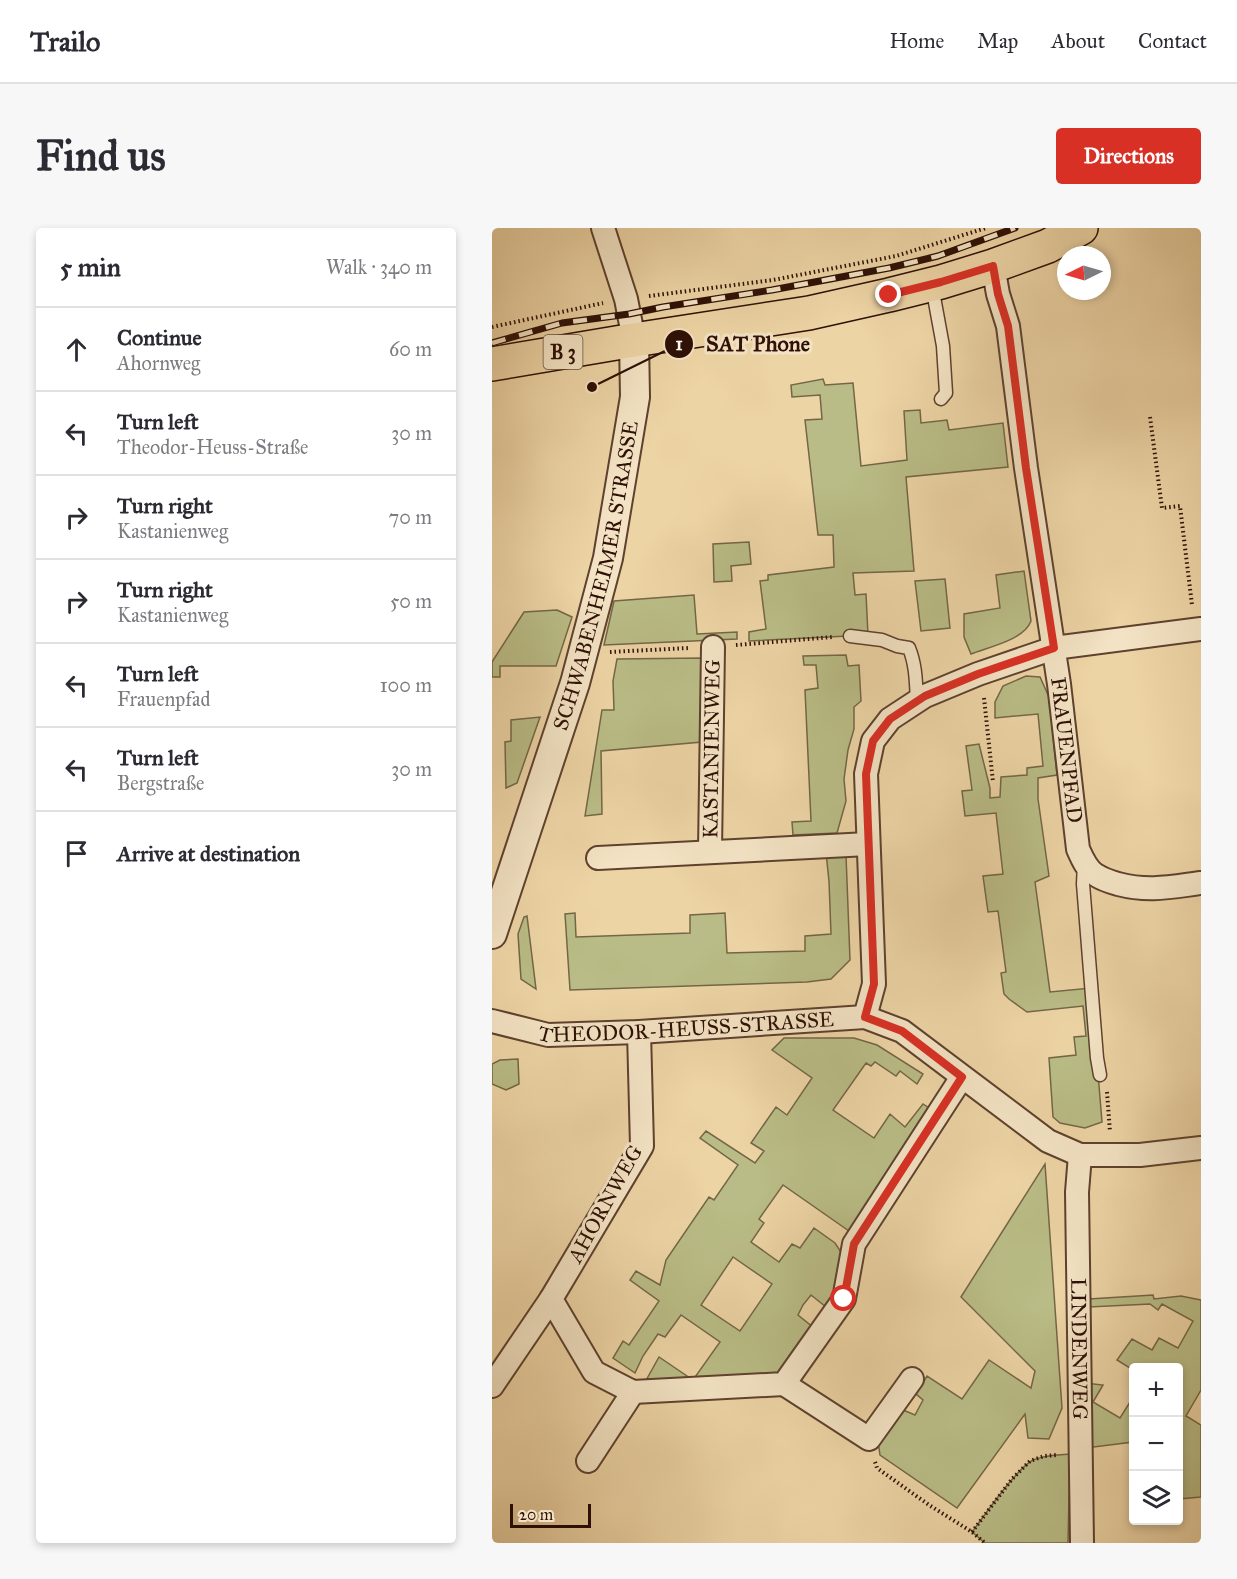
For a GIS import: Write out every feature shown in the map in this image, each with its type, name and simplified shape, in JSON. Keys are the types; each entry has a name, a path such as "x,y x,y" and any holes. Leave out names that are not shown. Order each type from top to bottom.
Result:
{"main road":[{"name":"B 3","path":"492,364 809,313 932,285 1048,246 1081,228"}],"street":[{"name":"SCHWABENHEIMER STRASSE","path":"494,923 574,683 608,558 634,397 634,340 626,299 603,228"},
{"name":"FRAUENPFAD","path":"993,266 998,294 1008,326 1026,468 1054,648 1078,849 1084,862"},
{"path":"865,1017 874,984 866,774 873,741 890,719 925,696 978,674 1054,648 1201,629"},
{"name":"KASTANIENWEG","path":"710,851 713,647"},
{"name":"KASTANIENWEG","path":"598,858 868,844"},
{"path":"1084,862 1095,875 1134,888 1156,889 1201,883"},
{"name":"THEODOR-HEUSS-STRASSE","path":"492,1021 548,1035 639,1032 865,1017 902,1031 1048,1141 1080,1155 1140,1155 1201,1148"},
{"name":"AHORNWEG","path":"492,1386 551,1299 642,1146 639,1032"},
{"path":"784,1384 844,1299 854,1244 962,1077"},
{"name":"LINDENWEG","path":"1080,1155 1077,1192 1082,1543"},
{"path":"551,1299 594,1372 633,1392 784,1384 870,1446 912,1379"},
{"path":"588,1461 633,1392"}],"lane":[{"path":"932,285 943,346 946,393 941,399"},
{"path":"850,636 882,640 909,648 913,658 916,702"},
{"path":"1084,862 1083,884 1100,1075"}],"path":[{"path":"492,327 626,299 773,280 896,256 986,228"},
{"path":"1150,417 1162,508 1180,506 1192,609"},
{"path":"985,701 993,782"},
{"path":"1100,1075 1107,1092 1110,1155"},
{"path":"870,1446 877,1468 985,1543"},
{"path":"972,1532 1012,1479 1030,1461 1044,1456 1081,1455"}],"green space":[{"path":"823,379 825,385 853,383 861,466 907,460 904,411 920,410 921,423 947,420 949,430 1003,423 1008,467 906,477 914,571 853,573 855,595 866,594 868,635 749,641 749,632 766,629 760,581 768,580 768,575 834,567 833,535 818,535 805,420 822,419 820,395 792,397 791,385"},
{"path":"749,542 751,564 731,566 732,581 714,582 713,544"},
{"path":"1024,571 1031,621 1027,628 1014,638 971,654 964,637 964,614 1000,608 996,575"},
{"path":"945,579 950,628 921,631 915,581"},
{"path":"694,595 697,634 737,632 737,639 604,645 614,601"},
{"path":"557,610 572,617 556,666 500,666 500,677 492,677 492,662 524,612"},
{"path":"846,655 848,666 859,665 861,701 854,707 854,729 844,779 846,801 837,833 793,835 792,822 811,821 805,690 818,688 816,665 804,665 803,656"},
{"path":"702,658 702,742 601,751 602,814 585,816 602,710 614,710 613,681 617,659"},
{"path":"1026,676 1040,677 1049,697 1057,775 1038,778 1038,799 1049,876 1035,882 1050,992 1091,988 1102,1122 1085,1128 1060,1123 1053,1117 1049,1058 1076,1055 1074,1037 1086,1036 1083,1006 1027,1012 1004,994 1001,973 1006,972 998,911 988,912 983,876 1003,874 996,813 965,816 962,791 972,790 966,746 979,744 990,788 990,798 1000,797 1001,777 1027,775 1027,768 1043,766 1038,714 995,718 995,702 1003,686"},
{"path":"540,717 517,783 506,788 505,742 511,741 511,720"},
{"path":"826,853 846,855 850,960 831,979 807,982 570,990 565,914 575,913 576,937 690,933 690,915 725,913 727,953 805,951 805,936 831,934"},
{"path":"527,916 536,989 521,979 518,934 524,917"},
{"path":"784,1038 854,1038 877,1045 923,1074 917,1084 900,1071 896,1076 875,1062 871,1066 866,1063 833,1110 874,1138 890,1114 905,1127 923,1104 932,1110 849,1231 783,1185 759,1219 764,1223 751,1242 779,1262 792,1244 800,1248 814,1228 835,1243 843,1255 844,1281 826,1307 811,1295 798,1315 814,1328 783,1375 644,1384 659,1357 693,1380 720,1342 681,1315 665,1337 658,1334 635,1373 613,1358 623,1341 629,1345 659,1301 630,1280 636,1271 660,1285 666,1260 709,1197 714,1200 738,1165 700,1138 706,1131 755,1163 764,1151 751,1143 776,1107 787,1115 812,1078 772,1050","holes":["733,1257 772,1284 740,1331 701,1305"]},
{"path":"518,1059 519,1084 506,1090 492,1084 492,1064 500,1060"},
{"path":"1045,1164 1062,1408 1049,1439 1028,1438 1025,1414 957,1508 880,1455 877,1434 896,1407 915,1415 923,1400 916,1394 927,1376 962,1399 989,1360 1031,1388 1035,1371 961,1297"},
{"path":"1153,1295 1154,1299 1181,1296 1201,1300 1201,1390 1186,1416 1201,1425 1201,1497 1183,1499 1183,1363 1129,1363 1129,1368 1117,1360 1132,1339 1152,1350 1159,1338 1178,1348 1193,1321 1162,1304 1158,1310 1150,1304 1089,1307 1089,1299"},
{"path":"1085,1383 1103,1385 1093,1402 1120,1418 1129,1404 1129,1443 1086,1448"},
{"path":"1070,1454 1068,1543 985,1543 972,1532 1026,1465 1042,1457"}],"railway":[{"path":"492,343 562,323 772,290 889,268 938,256 1015,228"}],"place":[{"name":"SAT Phone","path":"592,387"}],"route":[{"path":"844,1299 854,1244 962,1077 902,1031 865,1017 874,984 866,774 873,741 890,719 925,696 978,674 1054,648 1026,468 1008,326 998,294 993,266 889,295"}]}
